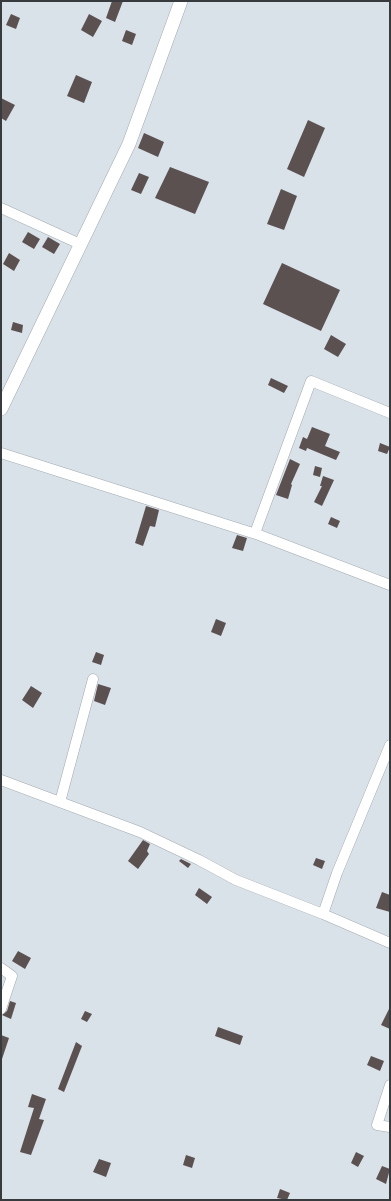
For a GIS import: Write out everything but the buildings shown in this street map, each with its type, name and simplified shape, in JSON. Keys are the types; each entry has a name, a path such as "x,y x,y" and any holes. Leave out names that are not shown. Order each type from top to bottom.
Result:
{"street":[{"path":"1,409 129,144 181,1"},
{"path":"1,208 80,244"},
{"path":"255,533 311,381 390,413"},
{"path":"1,452 255,533 390,585"},
{"path":"60,802 93,679"},
{"path":"323,914 337,873 390,745"},
{"path":"1,780 140,832 199,860 236,880 323,914 390,943"},
{"path":"1,968 12,976 1,1009"},
{"path":"390,1085 377,1125 390,1127"}]}
